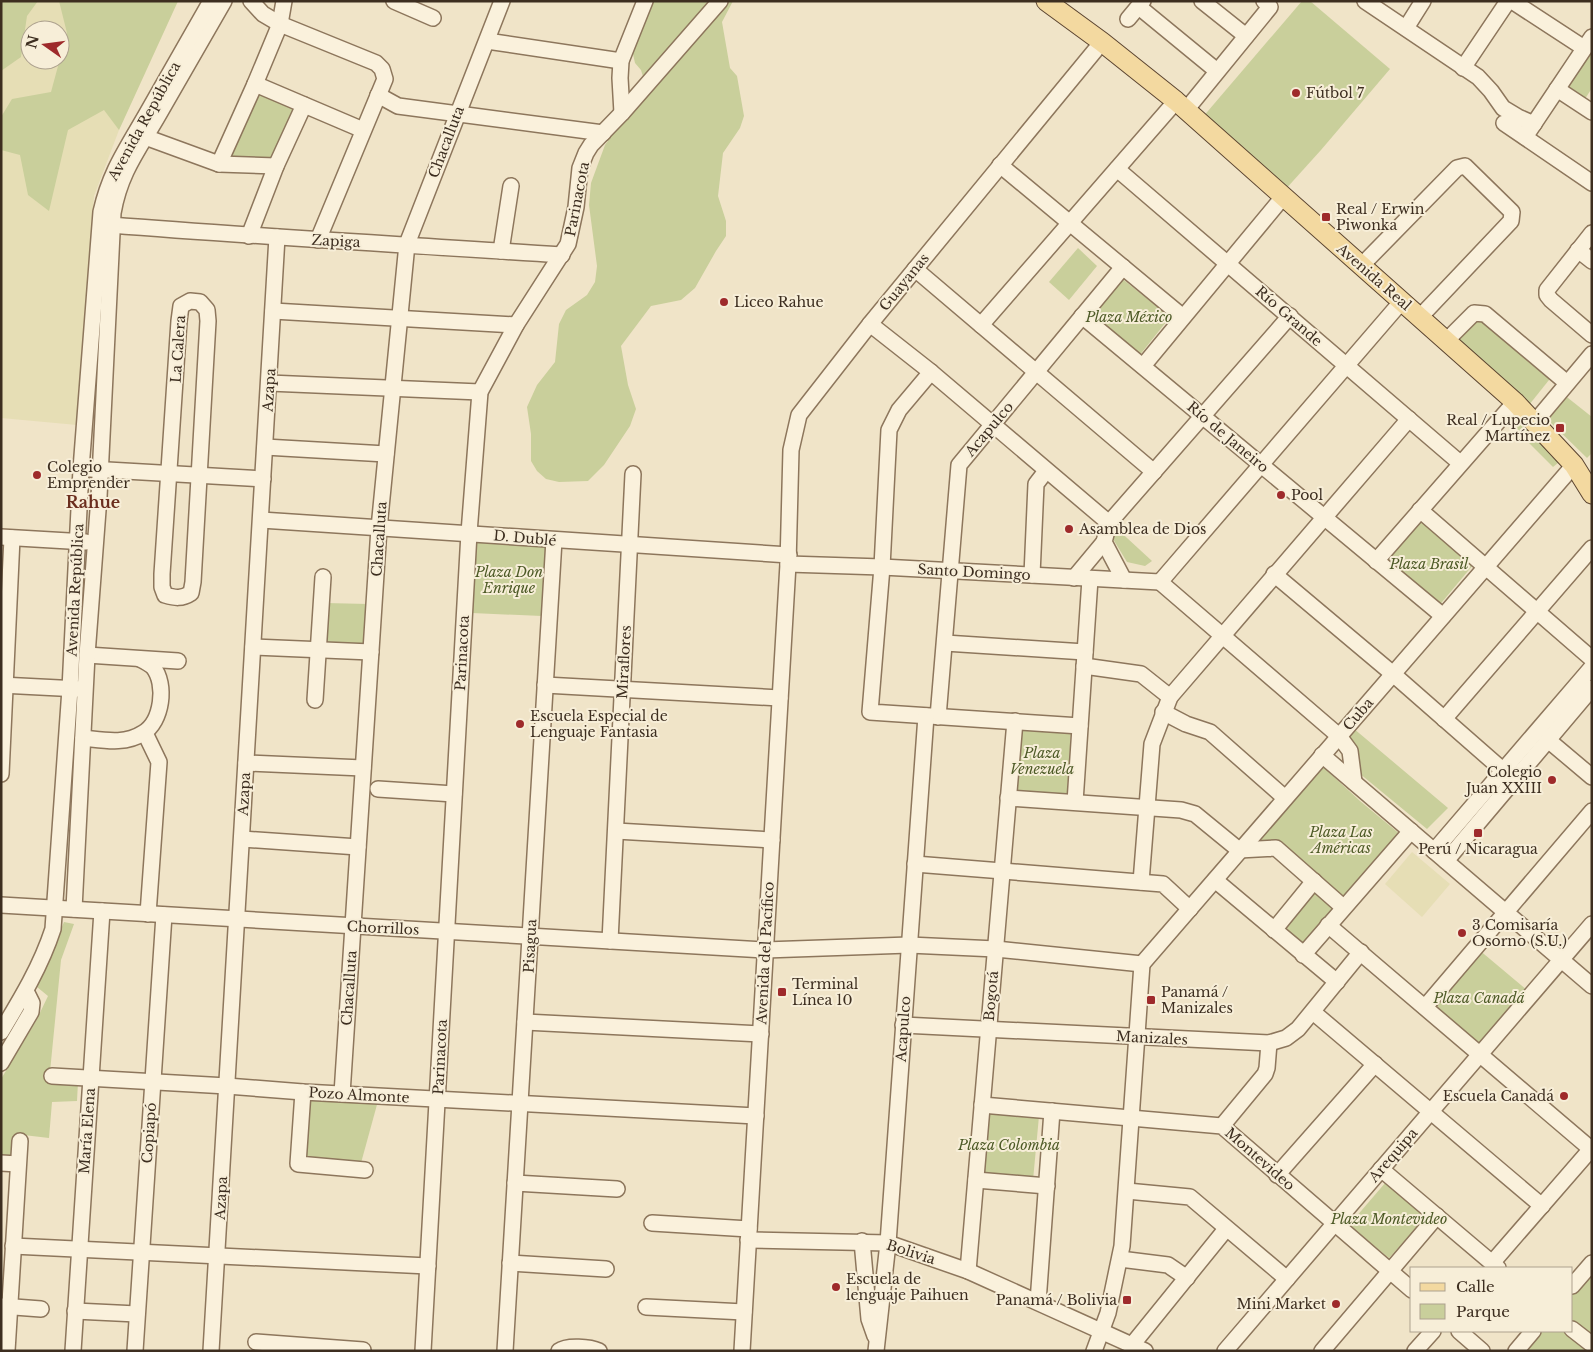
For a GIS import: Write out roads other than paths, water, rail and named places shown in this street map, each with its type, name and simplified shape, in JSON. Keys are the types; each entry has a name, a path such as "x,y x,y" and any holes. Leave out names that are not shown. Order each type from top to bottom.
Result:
{"main road":[{"name":"Avenida Real","path":"1046,1 1102,42 1181,105 1420,317 1535,422 1574,465 1592,494"}],"street":[{"name":"Avenida República","path":"74,909 87,655 100,470 111,225 115,201 122,178 141,136 211,1"},
{"name":"Avenida República","path":"1,1032 26,991 46,950 53,929 70,689 81,468 100,212 112,174 119,160 141,136 224,1"},
{"path":"251,1 263,14 280,24 376,63 382,69 385,79 318,240"},
{"path":"219,164 280,24 284,1"},
{"path":"394,1 416,5 434,18"},
{"name":"Chacalluta","path":"342,1094 379,528 407,244 502,1"},
{"path":"622,113 621,62 645,1"},
{"name":"Parinacota","path":"423,1351 469,533 480,392 516,325 568,244 576,207 580,168 591,145 622,113 720,1"},
{"path":"1202,1 1246,36"},
{"path":"982,325 1117,169 1217,71 1270,7 1264,1"},
{"path":"1406,28 1423,1"},
{"path":"1463,68 1508,1"},
{"path":"1512,1 1588,43 1525,137"},
{"path":"1366,2 1485,84 1502,108 1534,124"},
{"path":"1128,19 1141,4 1217,71"},
{"path":"487,41 621,62"},
{"name":"Guayanas","path":"788,559 791,450 799,415 870,324 1102,42"},
{"path":"255,84 364,130"},
{"path":"1557,89 1592,112"},
{"path":"378,95 398,106 458,112 603,133"},
{"path":"249,236 276,166 304,105"},
{"path":"1504,123 1592,183"},
{"path":"141,136 219,164 276,166"},
{"path":"1000,165 1183,318"},
{"path":"1361,266 1457,168 1465,166 1512,212 1513,217 1420,317"},
{"name":"Río Grande","path":"1117,169 1460,463"},
{"path":"502,251 511,186"},
{"path":"1143,366 1283,197"},
{"name":"Zapiga","path":"111,225 249,236 407,244 562,255"},
{"path":"1592,233 1547,290 1547,295 1592,335"},
{"name":"Azapa","path":"212,1351 270,383 277,237"},
{"path":"1578,250 1592,261"},
{"name":"Acapulco","path":"876,1346 888,1243 915,864 932,716 945,643 959,464 1123,267"},
{"path":"915,269 1154,472"},
{"name":"La Calera","path":"190,301 200,302 207,310 208,321 193,582 191,593 185,597 175,598 165,595 162,587 169,474 181,306 190,301"},
{"path":"1354,782 1350,751 1339,736 1160,582 1402,302"},
{"path":"273,311 516,325"},
{"path":"1446,341 1474,313 1484,314 1567,383"},
{"name":"Río de Janeiro","path":"1082,316 1443,616"},
{"path":"1074,578 1104,542 1109,523 1290,316"},
{"path":"870,324 931,372 1109,523"},
{"path":"1535,422 1592,354"},
{"path":"931,372 899,410 889,430 882,567 870,712 1080,726"},
{"path":"270,383 480,392"},
{"path":"1376,561 1514,402"},
{"path":"1141,882 1152,744 1170,697 1409,419"},
{"path":"265,447 386,454"},
{"name":"Cuba","path":"1142,964 1574,465"},
{"path":"81,468 263,479"},
{"path":"1032,576 1036,484 1046,471"},
{"name":"Miraflores","path":"610,941 633,474"},
{"path":"1420,510 1592,659"},
{"name":"D. Dublé","path":"261,520 630,544 788,559"},
{"path":"1,773 7,538 95,543"},
{"name":"Pisagua","path":"505,1351 554,540"},
{"path":"1104,542 1124,580"},
{"path":"1444,719 1592,548"},
{"name":"Santo Domingo","path":"788,559 882,567 1160,582"},
{"name":"Avenida del Pacífico","path":"742,1351 788,559"},
{"path":"1274,574 1393,674 1508,775"},
{"path":"315,700 323,577"},
{"path":"1075,802 1090,579"},
{"path":"945,643 1085,659 1141,674 1170,697"},
{"path":"253,647 371,652"},
{"path":"87,655 178,662"},
{"path":"83,738 116,741 145,733 159,712 162,698 161,684 153,667 140,659"},
{"path":"1446,861 1508,775 1592,667"},
{"path":"4,685 85,690"},
{"path":"545,685 780,698"},
{"path":"1434,851 1508,775 1548,740 1592,688"},
{"path":"1163,712 1186,724 1210,732 1285,798"},
{"name":"Bogotá","path":"968,1271 1015,722"},
{"path":"145,733 159,762 148,914"},
{"path":"1548,740 1592,777"},
{"path":"1322,755 1592,986"},
{"path":"246,763 363,768"},
{"path":"378,789 454,794"},
{"path":"1008,798 1147,807 1181,810 1195,814 1239,850 1276,848 1343,907"},
{"path":"1425,1007 1592,811"},
{"path":"616,831 772,840"},
{"path":"1303,955 1411,831"},
{"path":"242,839 358,847"},
{"path":"915,864 1163,884 1190,909"},
{"path":"1215,880 1337,982"},
{"path":"1274,930 1314,881"},
{"name":"Chorrillos","path":"1,905 765,950 909,945 996,949 1142,964"},
{"name":"María Elena","path":"73,1351 102,911"},
{"name":"Copiapó","path":"135,1351 164,915"},
{"name":"Arequipa","path":"1225,1351 1592,924"},
{"path":"1328,925 1591,1149 1542,1206 1495,1266 1381,1169"},
{"name":"Manizales","path":"903,1025 1269,1044 1293,1034 1361,952"},
{"path":"1094,1351 1114,1293 1120,1260 1127,1191 1142,964"},
{"path":"26,991 32,1003 30,1014"},
{"path":"1,1062 41,995"},
{"path":"1313,1012 1542,1206"},
{"path":"525,1022 761,1034"},
{"path":"1222,1126 1265,1074 1268,1068 1269,1044"},
{"path":"1277,1175 1375,1064"},
{"name":"Pozo Almonte","path":"52,1076 303,1092 756,1116"},
{"path":"303,1092 298,1164 365,1170"},
{"name":"Montevideo","path":"982,1105 1222,1126 1410,1288"},
{"path":"1038,1302 1052,1111"},
{"path":"7,1351 6,1306 14,1246 8,1229 20,1142"},
{"path":"1,1163 18,1164"},
{"path":"976,1180 1046,1186"},
{"path":"515,1183 616,1189"},
{"path":"1127,1191 1190,1197 1287,1278"},
{"path":"1322,1351 1437,1216"},
{"name":"Bolivia","path":"652,1223 749,1235 888,1243 968,1271 1139,1348"},
{"path":"1139,1348 1186,1278 1226,1229"},
{"name":"Acapulco","path":"862,1241 869,1319 876,1346"},
{"path":"14,1246 428,1266"},
{"path":"1120,1260 1168,1265 1186,1278"},
{"path":"510,1263 606,1269"},
{"path":"1573,1285 1592,1263"},
{"path":"6,1306 41,1309"},
{"path":"646,1307 744,1312"},
{"path":"75,1311 137,1314"},
{"path":"1573,1330 1588,1345"},
{"path":"1414,1351 1432,1332"},
{"path":"1460,1332 1482,1351"},
{"path":"1516,1351 1532,1332"},
{"path":"256,1342 363,1350"},
{"path":"559,1351 564,1348 594,1349 599,1351"}],"place":[{"name":"Fútbol 7","path":"1296,93"},
{"name":"Real / Erwin Piwonka","path":"1326,217"},
{"name":"Liceo Rahue","path":"724,302"},
{"name":"Real / Lupecio Martínez","path":"1560,428"},
{"name":"Colegio Emprender","path":"37,475"},
{"name":"Pool","path":"1281,495"},
{"name":"Asamblea de Dios","path":"1069,529"},
{"name":"Escuela Especial de Lenguaje Fantasia","path":"520,724"},
{"name":"Colegio Juan XXIII","path":"1552,780"},
{"name":"Perú / Nicaragua","path":"1478,833"},
{"name":"3 Comisaría Osorno (S.U.)","path":"1462,933"},
{"name":"Terminal Línea 10","path":"782,992"},
{"name":"Panamá / Manizales","path":"1151,1000"},
{"name":"Escuela Canadá","path":"1564,1096"},
{"name":"Escuela de lenguaje Paihuen","path":"836,1287"},
{"name":"Panamá / Bolivia","path":"1127,1300"},
{"name":"Mini Market","path":"1336,1304"}],"district":[{"name":"Rahue","path":"93,502"}],"park label":[{"name":"Plaza México","path":"1129,317"},
{"name":"Plaza Brasil","path":"1429,564"},
{"name":"Plaza Don Enrique","path":"509,580"},
{"name":"Plaza Venezuela","path":"1042,762"},
{"name":"Plaza Las Américas","path":"1341,840"},
{"name":"Plaza Canadá","path":"1479,998"},
{"name":"Plaza Colombia","path":"1009,1145"},
{"name":"Plaza Montevideo","path":"1389,1219"}]}
